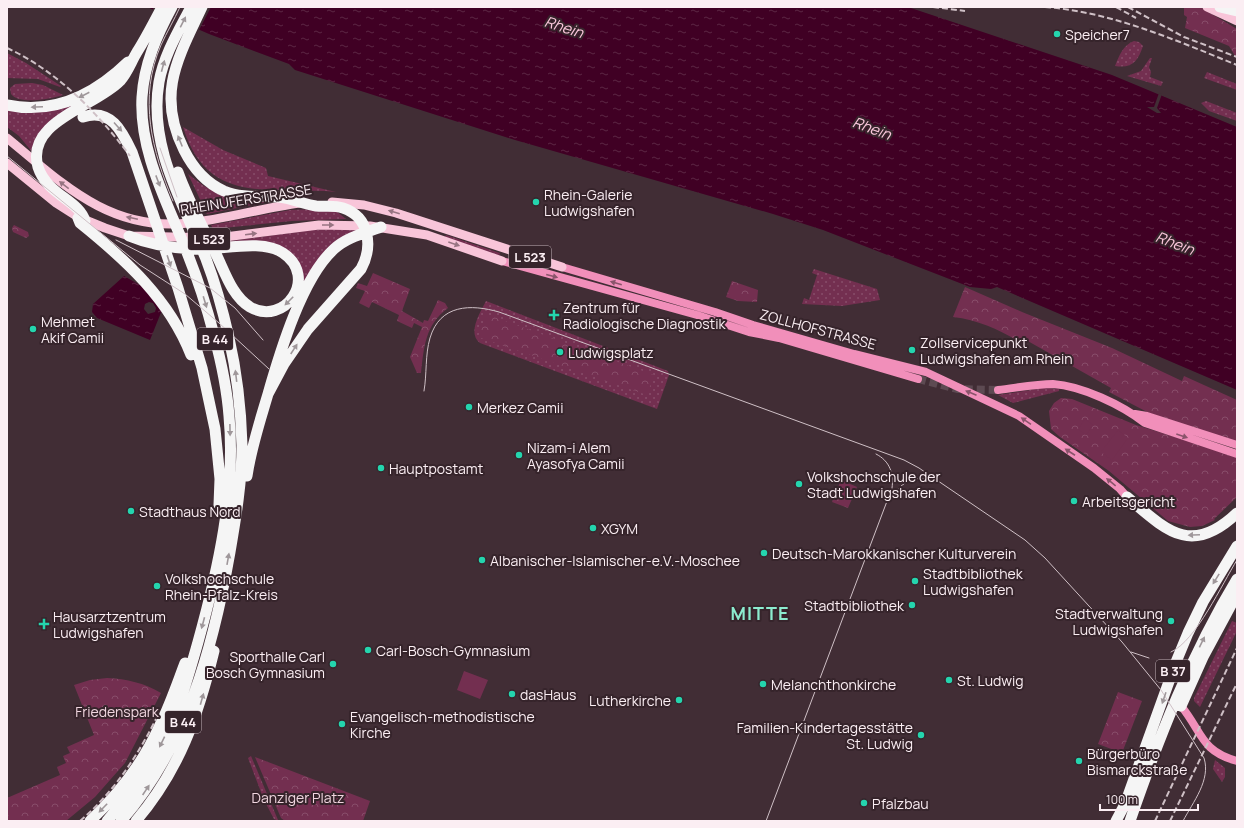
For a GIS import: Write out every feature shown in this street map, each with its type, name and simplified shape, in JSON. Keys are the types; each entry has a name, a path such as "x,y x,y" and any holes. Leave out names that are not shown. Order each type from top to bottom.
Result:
{"highway":[{"path":"162,7 128,70 110,90 80,114 51,126 40,141 37,157 42,176 48,186 83,213 80,223 145,281 164,305 177,325 203,378 214,419 219,461 220,544"},
{"name":"B 44","path":"107,821 137,784 163,741 181,698 212,587 220,544 230,472 229,417 226,388 205,303 155,172 145,140 142,116 142,97 149,59 172,7"},
{"name":"B 44","path":"121,821 155,776 181,727 199,679 218,610 234,526 242,446 235,369 217,293 206,261 177,194 161,142 157,116 159,84 165,60 191,7"},
{"path":"202,7 177,61 172,82 172,116 181,145 200,174 224,191 240,195 279,197 298,203 344,208 357,216 368,236 369,248 367,258 353,278 308,329 284,364 268,394"},
{"path":"1220,7 1237,11"},
{"path":"7,105 47,106 66,102 98,87 137,53"},
{"name":"B 44","path":"80,114 106,118 117,125 124,134 132,152 178,288 202,368 203,378"},
{"path":"127,235 142,241 194,249 259,247 269,248 282,252 295,265 299,281 298,287 295,295 283,306 267,312 259,311 242,301 234,291 205,233 182,184 172,157 161,142"},
{"path":"268,394 277,358 289,328 319,268 329,254 342,243 381,227"},
{"name":"B 44","path":"234,526 239,518 249,462 268,394"},
{"path":"1127,497 1158,523 1174,533 1195,536 1213,531 1237,513"},
{"name":"B 37","path":"1116,821 1125,804 1176,662 1188,633 1202,602 1237,546"},
{"name":"B 37","path":"1130,821 1183,681 1203,638 1237,579"},
{"path":"1181,706 1203,658 1237,594"},
{"path":"136,821 163,785 177,761 201,704 222,620 218,610"},
{"path":"90,821 119,790 145,755 160,727 185,664 198,640"}],"main road":[{"path":"1207,7 1237,21"},
{"name":"RHEINUFERSTRASSE","path":"7,138 79,196 96,207 125,217 150,222 188,223 298,203 320,201 364,205 396,212 691,309"},
{"name":"RHEINUFERSTRASSE","path":"7,163 56,203 82,219 127,235 217,238 319,225 381,227 427,236 502,261 691,309"},
{"name":"ZOLLHOFSTRASSE","path":"691,309 751,329 898,363 926,372 1006,408 1046,434 1064,449 1094,468 1120,489 1127,497"},
{"name":"L 523","path":"751,329 918,379"},
{"path":"998,390 1045,384 1067,386 1085,391 1134,414 1145,423 1237,454"},
{"path":"1134,414 1147,416 1237,445"},
{"path":"1181,706 1189,716 1204,742 1215,751 1235,760"}],"green space":[{"path":"1184,7 1200,7 1237,29 1237,59 1229,46 1185,28 1187,17 1184,15"},
{"path":"1134,41 1139,42 1143,46 1134,63 1121,67 1115,66 1124,48"},
{"path":"7,53 26,63 61,86 60,87 38,79 7,78"},
{"path":"1150,58 1152,58 1149,67 1151,72 1150,77 1163,82 1161,86 1127,76 1141,71"},
{"path":"1207,72 1237,84 1237,90 1204,78"},
{"path":"32,83 43,85 63,95 51,98 28,100 15,97 11,94 10,88 15,84"},
{"path":"1206,101 1237,113 1237,121 1209,111 1201,103"},
{"path":"72,105 74,108 33,153 19,136 7,127 7,108 58,109"},
{"path":"183,127 223,150 266,168 268,176 336,192 266,190 244,187 225,181 208,170 194,153"},
{"path":"188,174 204,186 231,200 268,202 207,214"},
{"path":"290,210 335,210 346,219 292,221 213,229 211,225"},
{"path":"14,225 28,232 29,236 26,238 13,232 12,228"},
{"path":"311,230 359,230 303,286 295,257 222,244 222,242"},
{"path":"446,235 500,253 499,256 445,237"},
{"path":"814,269 877,289 880,300 842,306 802,304 804,298 809,300 817,275 812,273"},
{"path":"373,273 410,289 402,311 423,323 424,320 428,321 438,300 445,303 448,308 434,322 430,329 423,354 421,373 417,373 410,357 422,327 414,323 412,328 397,321 399,315 372,302 369,308 359,303 365,291 356,288 358,283 367,286"},
{"path":"732,281 758,290 757,302 738,301 726,297"},
{"path":"965,287 1022,312 1112,348 1182,381 1184,376 1237,400 1237,442 1149,413 1109,392 1111,388 1026,340 1024,344 981,323 953,317"},
{"name":"Ludwigsplatz","path":"486,301 668,371 669,375 657,409 480,343 476,339 475,328 478,317"},
{"path":"486,314 654,375 647,395 478,337"},
{"path":"1044,388 1059,389 1059,391 1013,403 998,395"},
{"path":"1061,398 1072,399 1136,425 1237,456 1237,497 1214,519 1215,520 1202,526 1190,527 1168,521 1109,471 1060,437 1051,429 1049,411 1054,403"},
{"path":"1085,419 1093,425 1086,435 1078,429"},
{"path":"1118,430 1128,438 1112,460 1101,452"},
{"path":"841,480 857,487 848,508 832,502"},
{"path":"1232,621 1237,623 1237,631 1200,707 1194,701 1194,698"},
{"path":"464,671 488,680 480,699 457,690"},
{"name":"Friedenspark","path":"107,678 135,682 161,693 125,763 95,797 66,821 7,821 7,798 60,775 57,767 66,763 63,756 70,753 67,747 94,735 74,685 90,680"},
{"path":"1118,692 1142,701 1122,753 1098,744"},
{"path":"251,756 279,821 274,819 264,800 248,758"},
{"name":"Danziger Platz","path":"255,757 370,801 363,821 285,821 281,818"},
{"path":"1215,760 1225,768 1225,777 1222,782 1213,769"}],"water":[{"name":"Rhein","path":"147,7 908,7 1112,75 1237,127 1237,390 997,287 991,289 970,287 823,230 773,214 515,140 295,70 289,64 209,34"},
{"path":"124,276 166,300 150,340 97,318 92,312 93,304","holes":["149,302 153,303 156,308 155,312 148,314 144,309 145,304"]}],"pier":[{"path":"154,7 211,7 198,32 152,11"},
{"path":"1159,93 1162,94 1157,108 1161,113 1157,113 1147,107 1154,107"}],"tunnel":[{"path":"918,379 957,389 998,390"}],"tram line":[{"path":"173,201 159,163 154,144 150,124 149,104 150,85 154,65 161,45 180,7"},
{"path":"160,148 177,197"},
{"path":"7,156 140,265 185,294 269,369"},
{"path":"116,240 210,288 235,308 263,340"},
{"path":"424,391 428,344 435,327 441,318 458,309 488,309 904,460 919,468 1025,540 1045,558 1122,642 1161,690 1204,758 1206,766 1200,791 1183,821"},
{"path":"766,821 892,488 892,473 890,468 885,460 876,454"},
{"path":"892,498 900,487 911,480 923,478 936,482"},
{"path":"1171,652 1180,646 1199,624 1237,560"},
{"path":"1131,652 1149,658"}],"railway":[{"path":"933,7 965,11"},
{"path":"1045,7 1095,15 1143,28 1237,65"},
{"path":"1116,7 1136,18"},
{"path":"1128,7 1184,37 1237,57"},
{"path":"7,48 43,68 75,94 104,124 130,156"},
{"path":"1155,821 1237,648"},
{"path":"1170,821 1237,683"},
{"path":"80,821 103,799 123,774 141,747 156,719"}],"place":[{"name":"Speicher7","path":"1057,34"},
{"name":"Rhein-Galerie Ludwigshafen","path":"536,202"},
{"name":"Zentrum für Radiologische Diagnostik","path":"554,315"},
{"name":"Mehmet Akif Camii","path":"33,329"},
{"name":"Zollservicepunkt Ludwigshafen am Rhein","path":"912,350"},
{"name":"Ludwigsplatz","path":"560,352"},
{"name":"Merkez Camii","path":"469,407"},
{"name":"Nizam-i Alem Ayasofya Camii","path":"519,455"},
{"name":"Hauptpostamt","path":"381,468"},
{"name":"Volkshochschule der Stadt Ludwigshafen","path":"799,484"},
{"name":"Arbeitsgericht","path":"1074,501"},
{"name":"Stadthaus Nord","path":"131,511"},
{"name":"XGYM","path":"593,528"},
{"name":"Deutsch-Marokkanischer Kulturverein","path":"764,553"},
{"name":"Albanischer-Islamischer-e.V.-Moschee","path":"482,560"},
{"name":"Stadtbibliothek Ludwigshafen","path":"915,581"},
{"name":"Volkshochschule Rhein-Pfalz-Kreis","path":"157,586"},
{"name":"Stadtbibliothek","path":"912,605"},
{"name":"Stadtverwaltung Ludwigshafen","path":"1171,621"},
{"name":"Hausarztzentrum Ludwigshafen","path":"44,624"},
{"name":"Carl-Bosch-Gymnasium","path":"368,650"},
{"name":"Sporthalle Carl Bosch Gymnasium","path":"333,664"},
{"name":"St. Ludwig","path":"949,680"},
{"name":"Melanchthonkirche","path":"763,684"},
{"name":"dasHaus","path":"512,694"},
{"name":"Lutherkirche","path":"679,700"},
{"name":"Evangelisch-methodistische Kirche","path":"342,724"},
{"name":"Familien-Kindertagesstätte St. Ludwig","path":"921,735"},
{"name":"Bürgerbüro Bismarckstraße","path":"1079,761"},
{"name":"Pfalzbau","path":"864,803"}],"district":[{"name":"MITTE","path":"760,613"}]}
